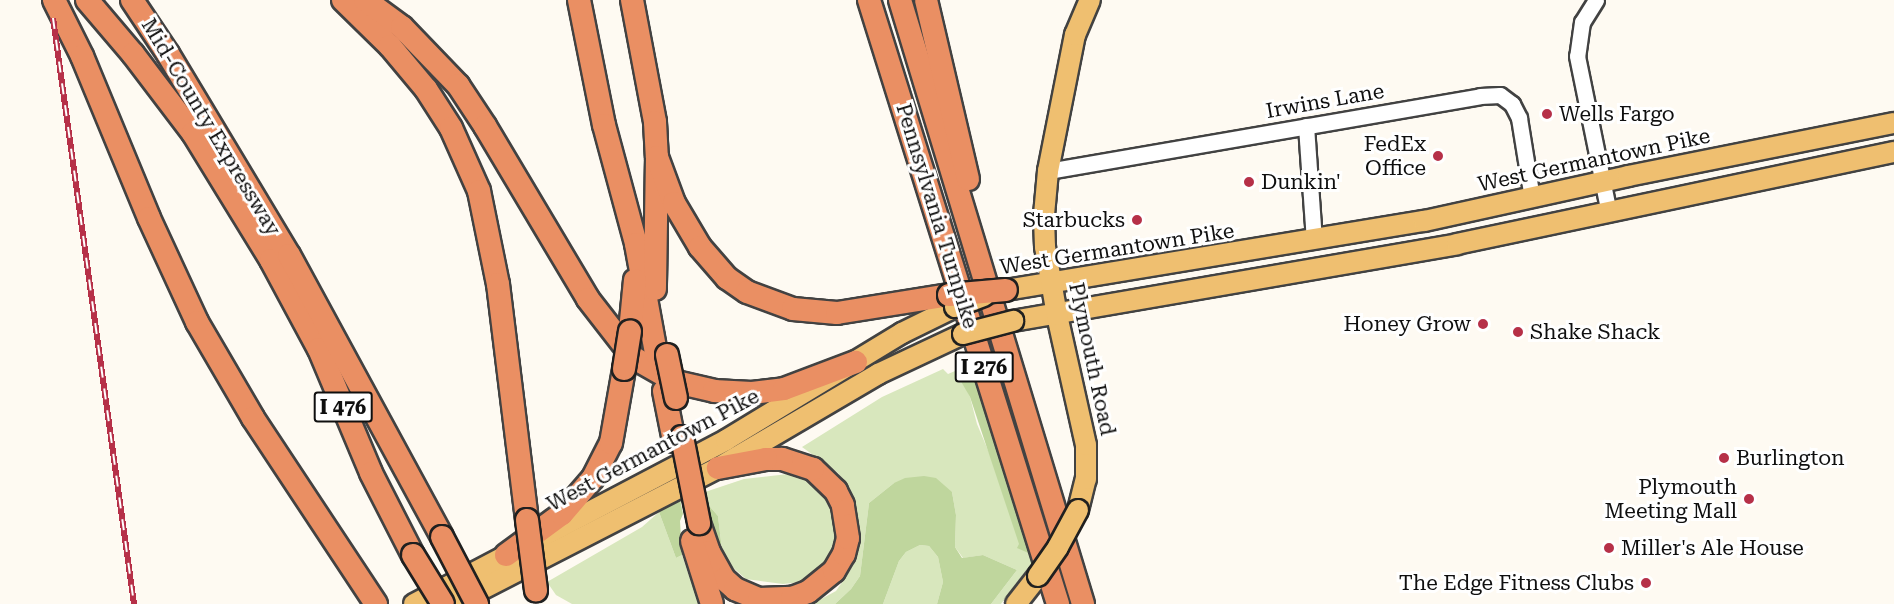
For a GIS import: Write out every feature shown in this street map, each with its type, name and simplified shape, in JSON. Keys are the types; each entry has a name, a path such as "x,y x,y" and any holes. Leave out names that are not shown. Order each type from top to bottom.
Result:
{"highway":[{"path":"54,0 82,56 149,218 197,322 253,418 376,604"},
{"name":"Mid-County Expressway","path":"87,0 133,54 193,133 280,257"},
{"name":"Mid-County Expressway","path":"132,0 168,54 280,257"},
{"path":"343,0 390,46 426,89 451,128 479,191 498,284 537,597"},
{"path":"365,0 402,27 458,86 485,126 588,299 634,358 676,382 714,391 752,393 784,389 856,362"},
{"path":"579,0 604,124 662,354 694,524 701,576 712,604"},
{"path":"632,0 655,122 657,157 655,282 662,354"},
{"name":"Pennsylvania Turnpike","path":"869,0 1058,604"},
{"name":"Pennsylvania Turnpike","path":"900,0 1083,604"},
{"path":"926,0 994,276 1016,388"},
{"path":"657,157 674,203 700,247 727,278 754,295 800,310 837,313 952,301 1006,290"},
{"path":"507,555 562,514 579,497 598,470 611,443 630,332 635,274 625,204"},
{"name":"I 476","path":"280,257 442,537 477,604"},
{"name":"I 476","path":"280,257 371,473 413,555 442,604"},
{"path":"694,524 724,579 735,589 759,599 784,599 808,592 834,571 844,554 848,538 843,505 836,491 813,470 782,459 766,459 718,468"}],"main road":[{"name":"Plymouth Road","path":"1073,0 1075,35"},
{"name":"Plymouth Road","path":"1016,604 1058,547 1078,510 1086,478 1086,445 1057,315 1044,232 1048,171 1075,35 1090,0"},
{"name":"West Germantown Pike","path":"1006,290 1424,221 1894,123"},
{"name":"West Germantown Pike","path":"453,604 718,468 878,374 963,334 1013,321 1434,248 1894,152"},
{"name":"West Germantown Pike","path":"414,604 726,440 952,301"}],"street":[{"path":"1596,0 1582,22 1577,56 1609,213"},
{"name":"Irwins Lane","path":"1048,171 1480,96 1500,95 1512,104 1519,118 1532,198"},
{"path":"1306,126 1314,240"}],"green space":[{"path":"971,355 1033,555 1017,548 1019,544 970,397 955,371"},
{"path":"943,369 948,374 955,371 960,375 970,397 977,424 1034,560 1001,604 991,604 1017,570 983,555 963,558 955,547 956,515 952,492 894,483 869,503 860,576 851,589 835,604 812,604 836,591 851,569 860,537 859,523 849,488 838,473 802,447 882,397"},
{"path":"788,474 801,477 821,490 832,511 835,540 827,561 801,582 783,584 746,579 723,559 718,516 699,494 744,479"},
{"path":"924,476 936,478 952,492 956,515 955,547 962,558 983,555 1017,570 991,604 937,604 943,582 938,557 929,546 920,545 906,552 899,561 883,604 835,604 851,589 860,576 869,503 894,483 905,478"},
{"path":"699,494 718,516 723,559"},
{"path":"680,499 683,514 680,521 682,555 676,558 659,512"},
{"path":"659,512 676,558 682,555 699,604 572,604 556,595 547,582 642,527"},
{"path":"920,545 929,546 938,557 943,582 937,604 883,604 899,561 906,552"}],"railway":[{"path":"53,18 134,604"}],"place":[{"name":"Wells Fargo","path":"1547,114"},
{"name":"FedEx Office","path":"1438,156"},
{"name":"Dunkin'","path":"1249,182"},
{"name":"Starbucks","path":"1137,220"},
{"name":"Honey Grow","path":"1483,324"},
{"name":"Shake Shack","path":"1518,332"},
{"name":"Burlington","path":"1724,458"},
{"name":"Plymouth Meeting Mall","path":"1749,499"},
{"name":"Miller's Ale House","path":"1609,548"},
{"name":"The Edge Fitness Clubs","path":"1646,583"}]}
